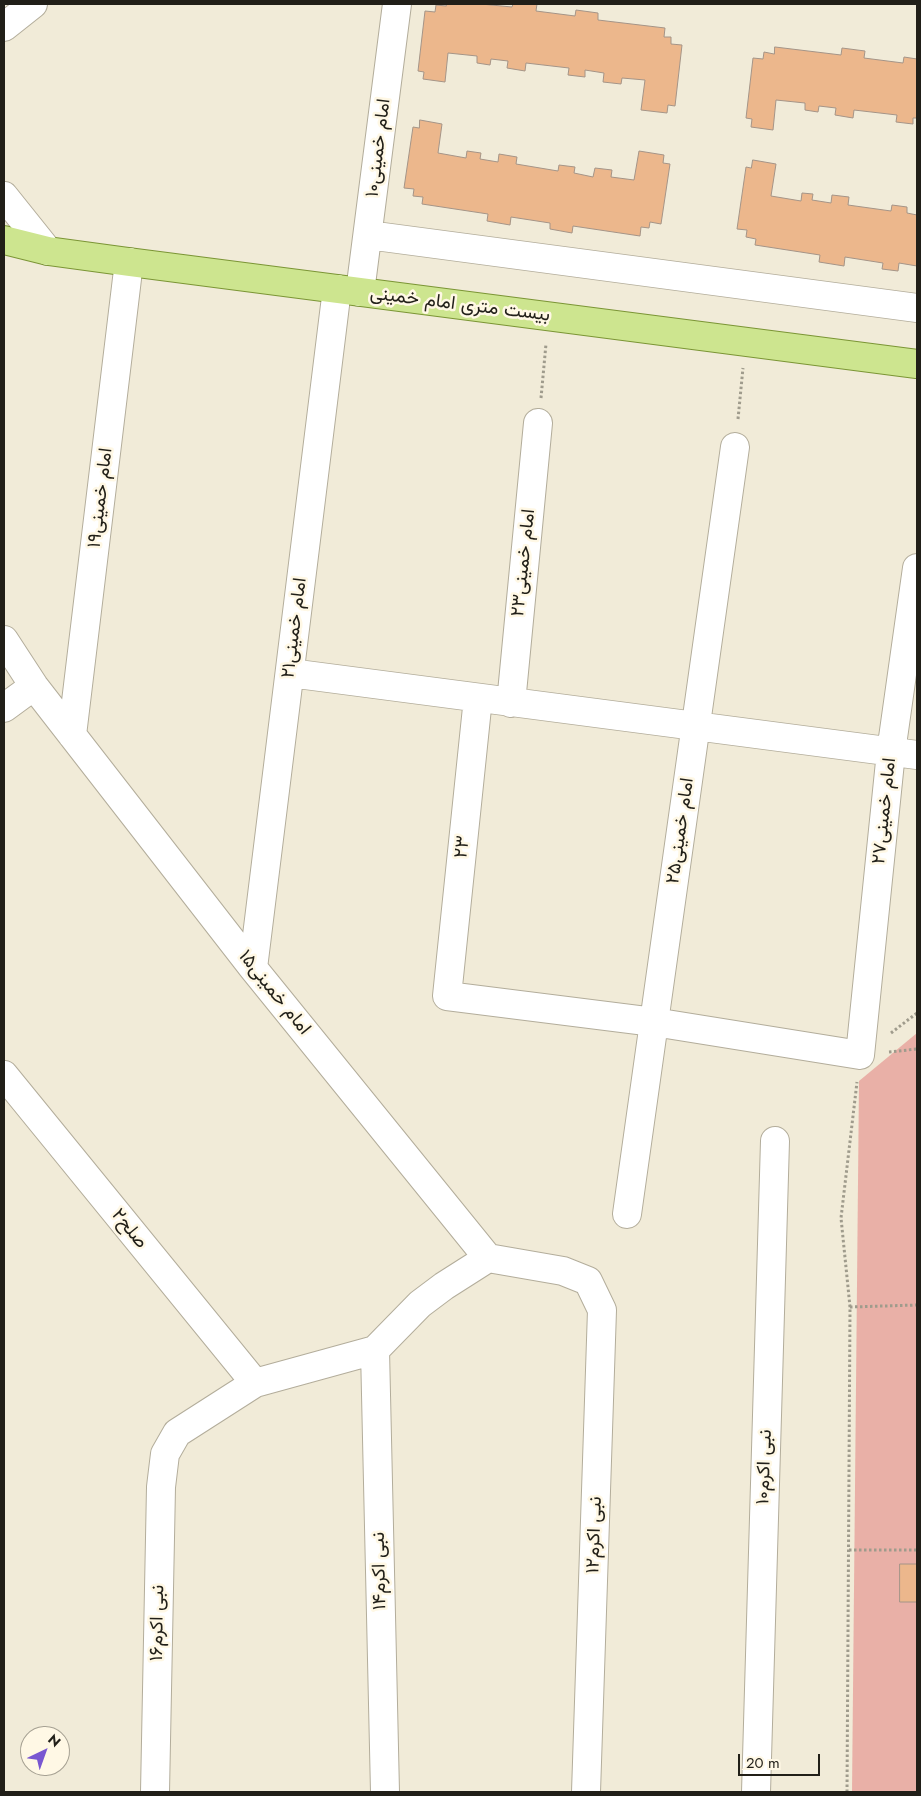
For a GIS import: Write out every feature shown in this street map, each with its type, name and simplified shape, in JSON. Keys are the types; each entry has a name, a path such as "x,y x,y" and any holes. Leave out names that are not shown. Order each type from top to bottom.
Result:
{"main road":[{"name":"بیست متری امام خمینی","path":"4,240 48,251 917,364"}],"street":[{"path":"4,27 33,4"},
{"name":"امام خمینی۱۰","path":"349,290 368,235 397,4"},
{"path":"4,196 48,251"},
{"path":"368,235 917,308"},
{"name":"امام خمینی۱۹","path":"72,735 129,262"},
{"name":"امام خمینی۲۱","path":"253,968 290,673 349,290"},
{"name":"امام خمینی۲۳","path":"511,702 538,423"},
{"name":"امام خمینی۲۵","path":"627,1214 735,447"},
{"name":"امام خمینی۲۷","path":"860,1055 904,754 917,568"},
{"name":"۱۵امام خمینی","path":"4,640 34,686 253,968 488,1258"},
{"path":"290,673 904,754"},
{"path":"4,708 34,686"},
{"name":"۲۳","path":"478,698 447,996 654,1022"},
{"path":"654,1022 860,1055"},
{"name":"صلح۲","path":"4,1075 255,1383"},
{"name":"نبی اکرم۱۰","path":"756,1792 775,1141"},
{"path":"255,1383 375,1350 420,1304 488,1258"},
{"name":"نبی اکرم۱۲","path":"488,1258 563,1271 588,1281 602,1310 586,1792"},
{"name":"نبی اکرم۱۴","path":"375,1350 386,1792"},
{"name":"نبی اکرم۱۶","path":"155,1792 161,1487 165,1454 176,1433 255,1383"}],"path":[{"path":"538,423 549,316"},
{"path":"735,447 746,342"},
{"path":"847,1792 850,1307 841,1218 860,1055 917,1049"},
{"path":"850,1307 917,1305"},
{"path":"849,1550 917,1550"}],"shaded area":[{"path":"917,1033 917,1792 852,1792 859,1081"}],"building":[{"path":"446,4 481,4 512,7 513,4 537,4 536,11 575,16 576,10 598,13 598,20 665,28 664,37 671,37 671,44 682,45 675,106 668,105 667,113 641,110 645,80 622,78 621,84 603,82 604,73 585,70 585,77 568,75 569,68 526,63 525,71 507,68 508,61 491,59 490,65 477,63 477,56 448,53 445,82 423,79 424,72 418,71 425,11 435,12 436,5 446,6"},
{"path":"775,47 841,55 842,48 865,51 864,58 903,63 904,57 917,59 917,118 913,118 913,124 896,122 897,115 854,110 853,118 835,115 836,108 819,106 818,112 805,110 805,103 776,100 773,130 751,127 752,119 746,118 753,58 763,59 764,52 774,54"},
{"path":"420,120 442,124 438,153 466,158 467,151 481,153 480,159 498,162 499,154 517,157 516,164 558,171 559,165 575,167 574,173 593,177 595,168 612,170 611,177 634,180 639,151 664,155 663,163 670,164 661,224 650,222 649,228 641,227 640,236 573,226 572,233 550,229 550,223 511,217 510,225 487,221 488,214 422,204 423,197 413,196 414,189 404,188 413,127 419,128"},
{"path":"753,160 776,164 771,196 801,201 802,193 813,194 812,200 831,203 832,195 849,197 848,205 891,211 892,205 907,207 907,213 917,215 917,266 899,263 898,271 882,269 883,263 845,257 844,266 819,262 820,255 755,245 756,239 746,237 747,230 737,229 746,167 751,168"},
{"path":"900,1564 917,1564 917,1602 900,1602"}]}
